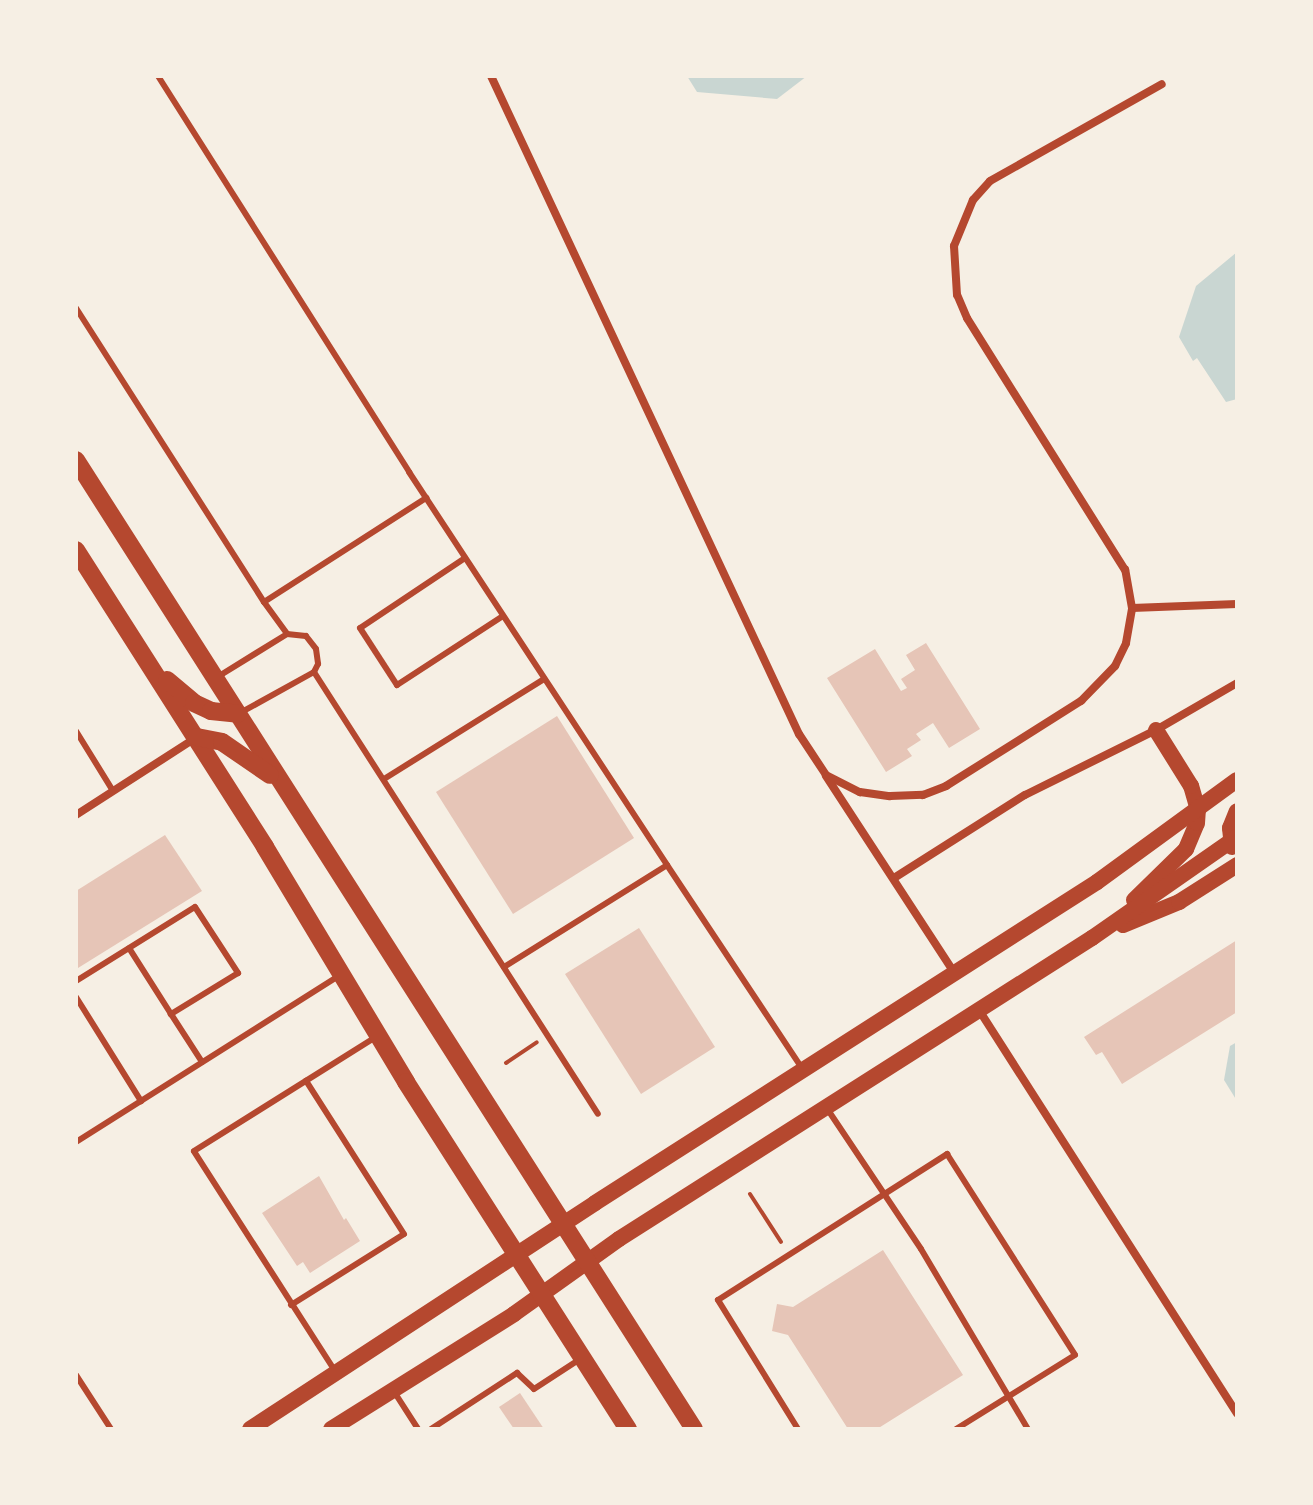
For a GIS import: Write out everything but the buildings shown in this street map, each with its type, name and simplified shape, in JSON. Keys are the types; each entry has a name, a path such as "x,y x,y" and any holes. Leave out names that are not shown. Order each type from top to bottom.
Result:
{"main road":[{"path":"76,460 694,1429"},
{"path":"76,550 197,737 377,1036 628,1429"},
{"path":"150,665 194,703 211,711 238,714"},
{"path":"1092,938 1186,849 1197,823 1198,810 1191,786 1156,730"},
{"path":"197,737 222,742 248,757 284,787"},
{"path":"250,1429 1123,865 1237,780"},
{"path":"331,1429 1235,845 1230,828 1237,811"},
{"path":"1092,938 1179,902 1237,865"}],"street":[{"path":"491,76 799,734 955,973"},
{"path":"826,775 860,792 923,795 946,786 1100,685 1115,666 1126,643 1132,608 1125,570 967,318 957,295 954,246 961,221 973,200 990,181 1162,84"},
{"path":"1132,608 1237,604"},
{"path":"894,878 1025,795 1156,730 1237,683"},
{"path":"76,815 197,737"},
{"path":"979,1010 1237,1414"}],"lane":[{"path":"158,76 426,498 803,1070"},
{"path":"76,308 287,634"},
{"path":"264,602 426,498"},
{"path":"465,558 360,628 397,685 503,616"},
{"path":"215,678 287,634 297,633 312,642 318,656 314,672 238,714"},
{"path":"314,672 598,1114"},
{"path":"384,779 544,679"},
{"path":"76,731 113,791"},
{"path":"504,967 667,865"},
{"path":"76,981 195,907 238,973 171,1014"},
{"path":"129,948 202,1062"},
{"path":"76,1142 340,975"},
{"path":"76,997 141,1101"},
{"path":"337,1374 194,1151 377,1036"},
{"path":"291,1305 404,1234 306,1081"},
{"path":"826,1107 885,1194 1011,1395 1028,1429"},
{"path":"798,1429 718,1300 947,1154 1075,1355 956,1429"},
{"path":"431,1429 517,1373 534,1389 582,1358"},
{"path":"76,1375 111,1429"},
{"path":"393,1390 418,1429"}],"path":[{"path":"506,1063 548,1036"},
{"path":"750,1194 789,1255"}],"shaded area":[{"path":"687,76 807,76 777,99 697,92"},
{"path":"1237,252 1237,399 1226,402 1197,358 1193,361 1179,337 1196,286"},
{"path":"1237,1042 1237,1101 1224,1080 1230,1046"}]}
